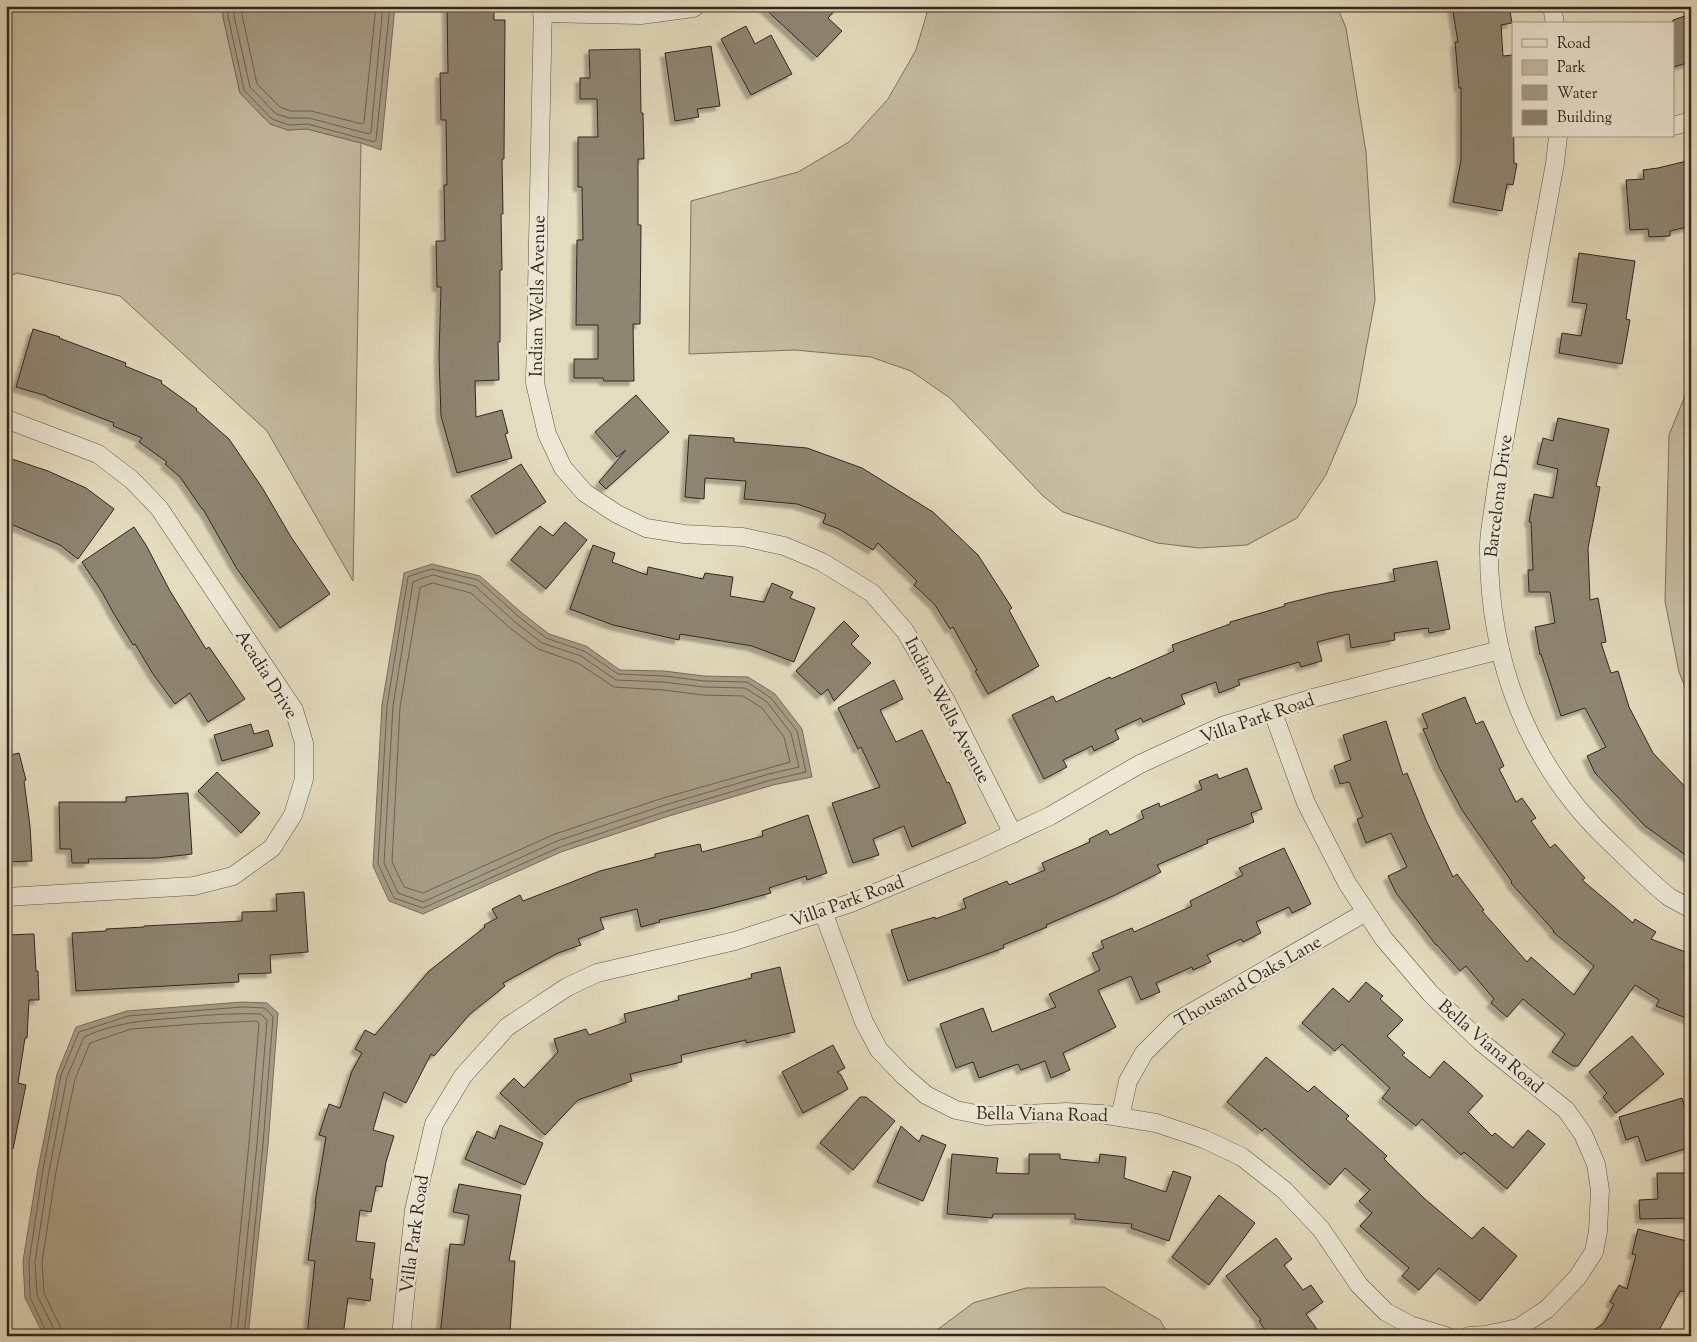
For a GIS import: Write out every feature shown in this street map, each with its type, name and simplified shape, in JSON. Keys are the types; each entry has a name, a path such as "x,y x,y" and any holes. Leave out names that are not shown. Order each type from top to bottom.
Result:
{"street":[{"path":"542,10 641,15 696,6"},
{"path":"1552,6 1556,22"},
{"name":"Indian Wells Avenue","path":"542,10 535,383 547,434 563,468 585,493 617,514 646,528 684,534 743,537 784,546 822,562 872,593 905,631 946,701 1013,834"},
{"path":"1674,126 1691,121"},
{"name":"Barcelona Drive","path":"1558,138 1555,163 1497,481 1489,544 1490,593 1496,634 1505,672 1521,715 1536,746 1561,789 1593,827 1670,897 1691,909"},
{"name":"Acadia Drive","path":"6,419 98,454 132,480 159,508 294,710 304,743 304,779 293,816 272,848 233,876 194,886 6,897"},
{"name":"Villa Park Road","path":"401,1336 414,1210 434,1124 463,1076 507,1027 567,988 597,974 735,941 851,903 1013,834 1050,816 1140,764 1225,725 1313,698 1500,650"},
{"name":"Bella Viana Road","path":"1272,710 1306,803 1347,883 1384,939 1430,993 1481,1042 1566,1110 1583,1134 1596,1164 1600,1190 1598,1231 1594,1252 1577,1278 1547,1309 1518,1328 1485,1335 1469,1336"},
{"name":"Bella Viana Road","path":"823,912 864,1022 879,1050 926,1095 956,1110 986,1116 1066,1112 1101,1114 1156,1123 1204,1140 1242,1157 1284,1190 1321,1229 1359,1285 1386,1312 1428,1333 1446,1336"},
{"name":"Thousand Oaks Lane","path":"1120,1117 1128,1080 1144,1053 1175,1022 1366,912"}],"green space":[{"path":"6,6 223,6 223,17 240,93 270,124 288,130 307,129 361,143 353,581 267,431 120,296 17,273 6,278"},
{"path":"929,6 1337,6 1346,28 1366,152 1375,300 1356,404 1326,475 1297,518 1247,545 1199,548 1157,543 1063,512 1043,496 950,398 911,371 871,357 795,350 689,354 691,201 798,172 849,142 888,99 916,50"},
{"path":"1691,381 1691,702 1679,672 1665,601 1669,435"},
{"path":"1104,1287 1160,1320 1169,1336 929,1336 973,1303 1026,1288"}],"water":[{"path":"223,6 395,6 381,150 307,129 288,130 270,124 240,93 223,17"},
{"path":"432,564 480,576 549,634 586,646 620,670 748,677 775,694 802,729 812,777 773,785 669,816 561,852 423,914 389,901 373,866 382,705 404,573"},
{"path":"242,1002 267,1003 278,1013 268,1145 248,1336 44,1336 25,1298 23,1261 38,1169 57,1074 76,1027 127,1011"}],"building":[{"path":"447,6 494,6 494,20 505,20 504,159 502,159 503,214 501,214 502,270 500,270 500,342 498,342 499,380 475,381 476,417 502,410 508,433 505,434 512,458 457,473 441,416 439,357 441,287 437,287 436,241 445,241 444,185 447,185 446,120 441,120 440,73 448,73"},
{"path":"762,6 839,6 828,18 842,31 817,57"},
{"path":"1452,6 1509,6 1512,23 1501,25 1503,56 1512,55 1512,138 1514,138 1514,163 1517,164 1513,185 1507,184 1502,211 1453,202 1461,160 1461,88 1459,88 1455,42 1458,42"},
{"path":"1691,14 1691,62 1674,67 1674,22 1673,20"},
{"path":"746,26 755,44 771,35 792,74 751,95 721,39"},
{"path":"711,46 720,106 697,109 699,117 675,121 665,53"},
{"path":"640,49 644,159 638,159 638,225 641,225 640,324 633,324 634,381 574,378 574,359 598,359 598,325 576,325 577,240 583,240 582,187 578,187 578,137 598,137 597,99 580,99 580,78 590,78 589,50"},
{"path":"1691,160 1691,226 1670,231 1670,236 1649,237 1648,229 1630,230 1626,180 1644,179 1643,170"},
{"path":"1579,253 1635,261 1626,319 1630,320 1622,364 1559,353 1562,333 1581,336 1587,304 1572,302"},
{"path":"33,329 60,337 126,363 125,366 162,381 161,383 197,409 229,439 263,489 291,537 330,594 280,628 237,569 203,509 180,477 165,464 167,462 139,442 142,438 113,426 114,423 47,396 16,387"},
{"path":"636,395 669,432 606,489 599,482 626,450 617,457 595,432"},
{"path":"1558,418 1609,429 1596,486 1600,487 1588,548 1590,600 1598,598 1606,642 1601,643 1611,673 1618,671 1629,707 1653,753 1691,793 1691,859 1645,826 1595,773 1587,756 1606,747 1585,708 1561,716 1540,655 1535,627 1555,623 1550,592 1529,592 1528,570 1533,570 1531,522 1529,522 1534,494 1553,498 1558,469 1537,464 1543,438 1553,441"},
{"path":"689,435 734,438 734,442 807,448 862,468 933,512 978,555 1012,608 1009,610 1039,666 988,694 953,627 950,629 935,605 914,585 917,581 878,543 873,550 839,529 823,523 826,514 797,504 744,499 746,481 705,478 704,499 685,497"},
{"path":"6,457 48,471 86,488 114,509 78,559 60,545 6,522"},
{"path":"521,464 546,502 496,534 471,496"},
{"path":"565,522 587,540 546,589 511,560 540,526 553,536"},
{"path":"134,527 146,545 170,591 206,649 209,647 245,699 208,722 190,693 175,704 153,674 135,644 133,645 82,562"},
{"path":"593,545 615,553 612,562 647,575 648,567 703,579 705,573 733,577 730,596 764,602 772,583 793,592 790,598 815,608 794,662 752,646 680,634 679,640 613,625 570,609"},
{"path":"1437,561 1450,629 1429,633 1428,628 1394,633 1395,640 1351,648 1349,634 1317,642 1322,661 1301,667 1299,662 1238,680 1240,685 1219,693 1216,682 1181,695 1185,704 1143,722 1141,718 1115,730 1119,739 1094,751 1092,746 1063,760 1067,767 1044,779 1012,715 1053,696 1056,702 1110,677 1111,679 1174,651 1172,645 1230,624 1230,622 1285,606 1284,604 1328,593 1395,581 1393,569"},
{"path":"844,621 859,636 851,644 871,663 834,701 828,689 821,695 796,671"},
{"path":"894,680 903,699 880,710 896,742 922,730 947,783 949,782 966,823 912,847 904,826 873,839 879,855 853,863 832,803 880,787 861,747 858,749 838,708"},
{"path":"1465,697 1476,724 1483,721 1504,766 1499,769 1516,802 1522,798 1536,818 1531,821 1550,848 1555,844 1585,878 1582,880 1633,923 1635,919 1656,932 1651,939 1691,954 1691,1020 1656,1006 1659,1000 1635,985 1578,1066 1573,1066 1552,1052 1565,1034 1523,999 1507,1017 1491,1003 1494,999 1466,966 1460,971 1436,945 1396,893 1388,876 1407,867 1391,833 1366,843 1357,819 1363,817 1349,782 1340,784 1334,766 1351,760 1343,735 1386,721 1403,775 1407,773 1426,820 1453,877 1457,874 1484,910 1482,911 1527,962 1531,957 1574,995 1594,966 1553,932 1511,883 1462,810 1439,767 1423,729 1428,728 1422,714"},
{"path":"251,724 254,734 268,730 273,746 222,761 214,735"},
{"path":"19,753 26,780 24,781 32,861 6,862 6,756"},
{"path":"1247,768 1262,809 1251,813 1254,822 1207,840 1208,843 1157,865 1161,872 1113,896 1046,925 1047,927 1003,945 1004,948 908,981 891,930 935,917 935,919 966,908 963,899 1007,881 1009,885 1045,870 1042,863 1090,842 1089,839 1107,830 1110,835 1144,818 1141,811 1159,803 1160,807 1202,789 1199,781 1217,774 1219,779"},
{"path":"217,772 260,813 241,833 198,791"},
{"path":"188,793 192,854 157,858 88,859 89,863 72,863 71,849 60,849 59,802 126,802 126,797"},
{"path":"808,815 827,873 807,880 806,876 769,888 771,893 659,920 660,922 641,927 637,909 600,918 604,929 578,939 581,945 558,953 503,983 505,986 470,1014 434,1056 431,1054 406,1103 384,1092 373,1130 394,1136 386,1162 382,1187 376,1186 371,1212 360,1210 356,1241 375,1243 370,1279 373,1279 370,1301 348,1298 343,1336 307,1336 315,1261 308,1260 326,1137 319,1135 329,1104 340,1108 352,1071 362,1053 355,1049 365,1030 375,1035 429,971 485,927 484,925 497,918 492,909 520,895 523,901 600,871 655,857 655,854 700,844 702,852 763,836 762,831"},
{"path":"1284,848 1311,904 1292,913 1289,907 1256,922 1261,933 1243,942 1241,939 1207,955 1211,962 1193,970 1192,967 1156,983 1160,992 1141,1000 1131,976 1098,990 1116,1027 1063,1053 1070,1070 1051,1078 1045,1061 1021,1070 1018,1064 979,1078 973,1062 956,1068 940,1024 983,1008 992,1032 1056,1007 1049,994 1100,970 1092,953 1104,948 1101,941 1132,928 1134,932 1192,906 1190,901 1243,875 1239,868"},
{"path":"304,892 308,952 270,955 271,973 238,974 239,982 76,991 72,933 144,926 242,921 242,912 277,911 276,894"},
{"path":"34,934 39,1000 29,1000 27,1038 25,1038 18,1083 26,1085 13,1149 6,1148 6,935"},
{"path":"780,967 795,1032 746,1043 746,1040 681,1055 682,1062 630,1074 632,1081 578,1100 545,1135 500,1093 514,1078 524,1088 558,1052 554,1039 586,1029 589,1035 626,1022 624,1014 679,1000 678,996 752,978 751,974"},
{"path":"1366,982 1383,996 1380,999 1403,1020 1387,1036 1405,1053 1402,1055 1430,1078 1444,1061 1468,1082 1483,1096 1468,1112 1492,1136 1495,1133 1513,1148 1528,1130 1545,1144 1507,1189 1464,1152 1461,1155 1422,1119 1416,1126 1382,1098 1390,1088 1342,1044 1335,1051 1302,1023 1333,988 1349,1002"},
{"path":"1632,1036 1664,1074 1616,1113 1603,1097 1607,1093 1589,1072"},
{"path":"833,1045 845,1068 837,1072 841,1075 848,1089 803,1113 782,1072"},
{"path":"1266,1057 1308,1092 1314,1086 1349,1116 1346,1119 1387,1156 1384,1159 1425,1199 1472,1239 1483,1227 1517,1256 1480,1301 1439,1268 1419,1290 1402,1276 1409,1268 1360,1226 1372,1213 1359,1201 1370,1190 1345,1168 1330,1185 1265,1128 1262,1131 1227,1102"},
{"path":"860,1097 866,1097 895,1121 853,1170 820,1143"},
{"path":"1682,1098 1691,1127 1691,1147 1646,1161 1638,1136 1626,1140 1619,1117"},
{"path":"500,1125 543,1143 525,1185 465,1159 477,1131 495,1139"},
{"path":"901,1126 919,1142 922,1135 946,1145 923,1201 877,1182"},
{"path":"952,1154 998,1158 996,1173 1029,1174 1029,1154 1060,1154 1060,1159 1099,1163 1100,1154 1126,1157 1124,1178 1166,1192 1173,1171 1191,1177 1169,1241 1131,1228 1132,1224 1075,1219 1075,1214 993,1214 992,1218 947,1214"},
{"path":"1657,1173 1691,1173 1691,1218 1640,1219 1639,1200 1658,1199"},
{"path":"459,1184 521,1195 509,1261 515,1261 510,1331 498,1330 498,1336 440,1336 450,1244 464,1245 469,1215 453,1212"},
{"path":"1219,1195 1255,1223 1209,1285 1172,1257"},
{"path":"1638,1229 1691,1242 1691,1269 1685,1292 1680,1291 1656,1336 1585,1336 1604,1323 1614,1304 1610,1302 1619,1285 1627,1289 1636,1255 1632,1254"},
{"path":"1276,1238 1292,1259 1284,1265 1303,1290 1311,1285 1323,1302 1306,1314 1322,1336 1269,1336 1259,1321 1261,1320 1226,1276"}]}
